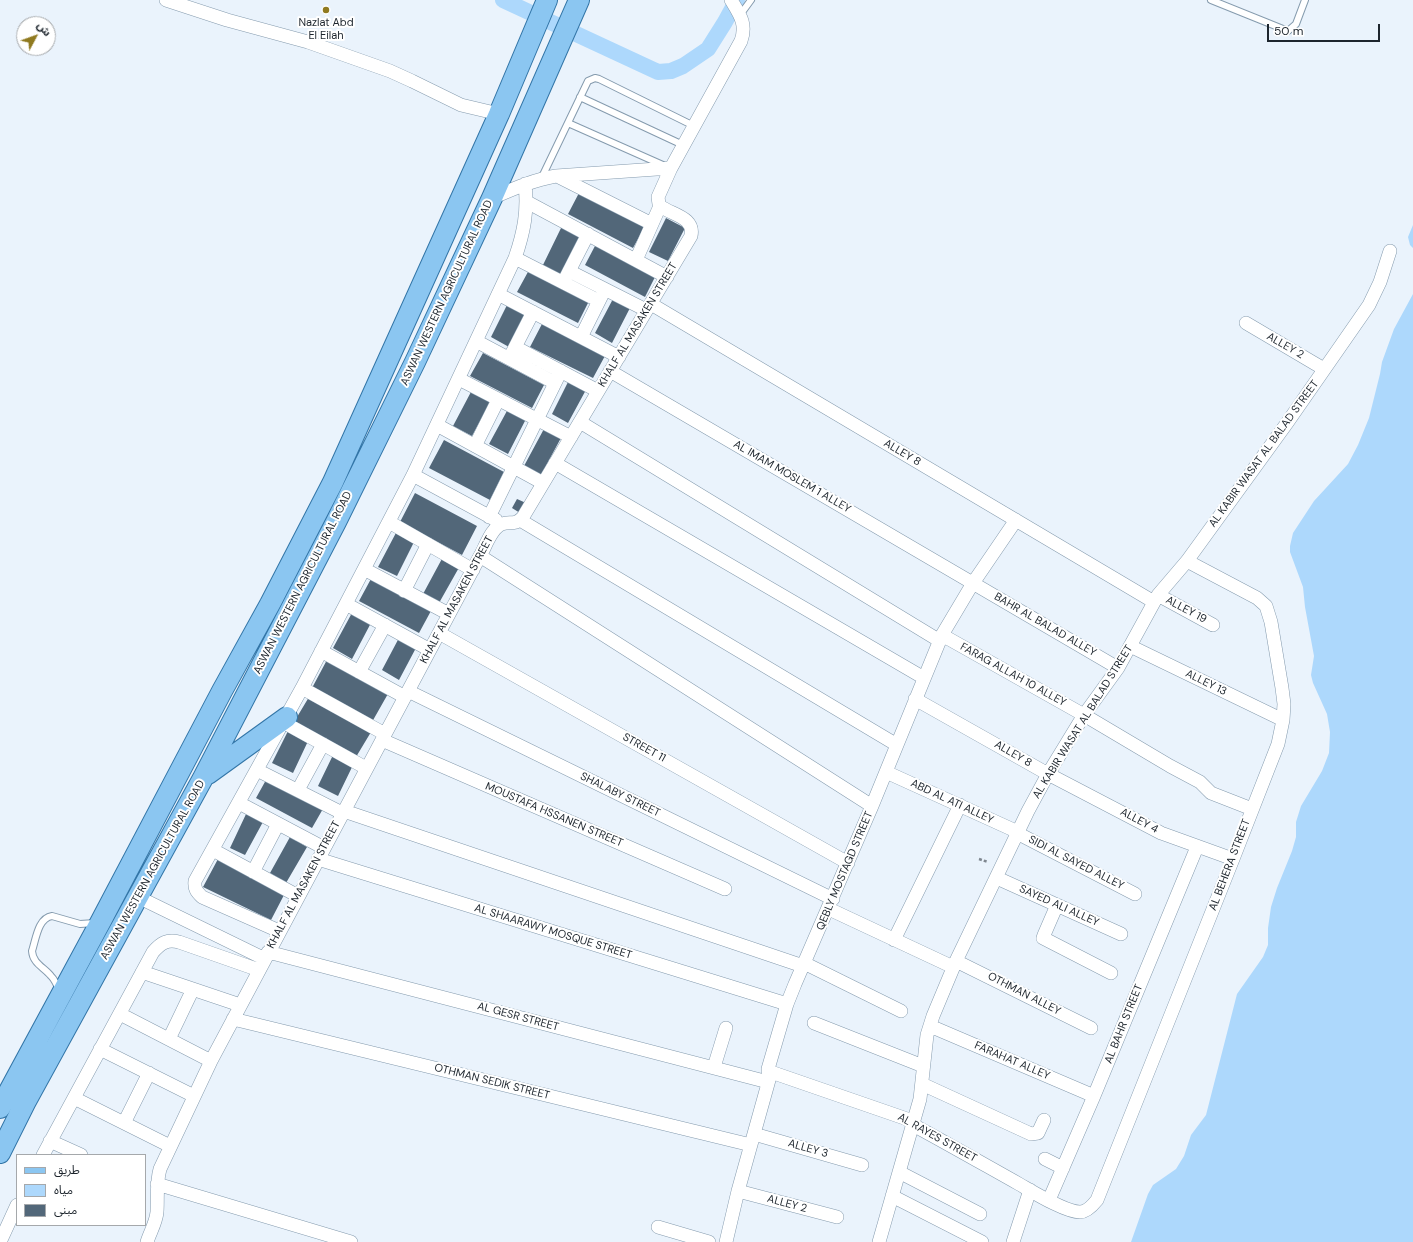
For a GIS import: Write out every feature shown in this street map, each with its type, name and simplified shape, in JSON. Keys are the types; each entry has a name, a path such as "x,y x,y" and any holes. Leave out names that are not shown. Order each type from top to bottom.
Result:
{"main road":[{"name":"ASWAN WESTERN AGRICULTURAL ROAD","path":"4,1101 222,691 270,604 333,482 500,114 547,0"},
{"name":"ASWAN WESTERN AGRICULTURAL ROAD","path":"0,1153 203,778 339,515 415,362 492,198 579,0"},
{"path":"203,778 285,720"},
{"path":"141,843 161,854"},
{"path":"4,1101 26,1104"}],"street":[{"path":"166,0 227,20 308,42 412,80 461,105 500,114"},
{"path":"636,260 660,206 658,197 671,168 741,41 744,32 736,9"},
{"path":"492,198 525,184 556,176 671,168"},
{"path":"556,176 652,224"},
{"path":"279,931 202,897 196,892 194,886 195,881 302,688 413,475 459,379 515,258 525,221 527,202 525,184"},
{"path":"527,202 667,277"},
{"name":"KHALF AL MASAKEN STREET","path":"520,520 691,236 691,226 684,218 660,206"},
{"path":"566,277 588,234"},
{"name":"AL KABIR WASAT AL BALAD STREET","path":"879,1242 920,1099 927,1035 930,1026 942,992 1017,833 1048,774 1084,715 1118,668 1156,599 1187,561 1287,423 1369,305 1380,282 1390,251"},
{"name":"ALLEY 8","path":"515,258 566,277 602,295 649,307 1016,520 1156,599"},
{"path":"498,294 619,357"},
{"path":"581,337 602,295"},
{"path":"509,359 533,312"},
{"name":"ALLEY 2","path":"1246,323 1324,369"},
{"path":"476,342 555,383"},
{"path":"515,347 598,390"},
{"path":"489,517 561,371"},
{"name":"AL IMAM MOSLEM 1 ALLEY","path":"610,371 973,583"},
{"path":"459,379 571,437"},
{"path":"475,446 498,400"},
{"name":"FARAG ALLAH 10 ALLEY","path":"580,422 941,638 1084,715 1200,782 1211,793 1252,809"},
{"path":"436,425 543,484"},
{"path":"555,463 924,678"},
{"path":"413,475 502,524 511,524 520,520 897,745"},
{"name":"QEBLY MOSTAGD STREET","path":"726,1242 787,1004 831,904 941,638 973,583 1016,520"},
{"path":"389,522 473,570"},
{"name":"KHALF AL MASAKEN STREET","path":"147,1242 155,1222 157,1212 153,1186 170,1146 211,1061 480,556 495,529 502,524"},
{"path":"404,590 428,544"},
{"path":"480,556 872,806"},
{"name":"AL BEHERA STREET","path":"1097,1200 1278,744 1283,720 1284,704 1282,688 1271,622 1266,606 1257,598 1187,561"},
{"path":"364,569 449,614"},
{"name":"BAHR AL BALAD ALLEY","path":"973,583 1118,668"},
{"name":"ALLEY 19","path":"1156,599 1213,625"},
{"path":"346,604 430,650"},
{"path":"359,672 385,625"},
{"name":"STREET 11","path":"439,633 848,862"},
{"name":"ALLEY 13","path":"1130,646 1283,720"},
{"name":"SHALABY STREET","path":"321,651 359,672 831,904"},
{"name":"MOUSTAFA HSSANEN STREET","path":"302,688 384,737 725,889"},
{"name":"ALLEY 8","path":"915,699 1048,774"},
{"path":"285,720 322,744 366,768"},
{"path":"298,790 322,744"},
{"path":"257,770 343,812 804,965 901,1011"},
{"name":"ABD AL ATI ALLEY","path":"886,772 960,805 1017,833"},
{"name":"ALLEY 4","path":"1048,774 1161,833 1233,859"},
{"name":"AL SHAARAWY MOSQUE STREET","path":"238,803 278,824 321,854 787,1004"},
{"path":"894,940 960,805"},
{"path":"253,872 278,824"},
{"name":"SIDI AL SAYED ALLEY","path":"1017,833 1135,894"},
{"name":"AL BAHR STREET","path":"1049,1200 1094,1096 1197,847"},
{"path":"213,850 298,896"},
{"name":"SAYED ALI ALLEY","path":"997,878 1121,934"},
{"path":"138,897 264,960"},
{"name":"OTHMAN ALLEY","path":"831,904 894,940 955,964 1091,1028"},
{"path":"1056,905 1043,938 1111,973"},
{"path":"44,1154 153,952 159,946 164,942 171,940 264,960"},
{"name":"AL GESR STREET","path":"264,960 714,1067 768,1076"},
{"path":"142,972 240,1005"},
{"path":"168,1039 193,989"},
{"path":"120,1014 211,1061"},
{"name":"OTHMAN SEDIK STREET","path":"233,1019 752,1139"},
{"path":"814,1023 924,1066"},
{"name":"FARAHAT ALLEY","path":"930,1026 1094,1096"},
{"path":"714,1067 726,1028"},
{"path":"100,1049 194,1096"},
{"path":"124,1123 149,1073"},
{"name":"AL RAYES STREET","path":"768,1076 907,1119 912,1124 1030,1190 1070,1210 1080,1212 1089,1208 1097,1200"},
{"path":"922,1084 1031,1134 1038,1133 1044,1120"},
{"path":"74,1098 170,1146"},
{"name":"ALLEY 3","path":"752,1139 862,1165"},
{"path":"50,1141 79,1154"},
{"path":"1046,1159 1063,1168"},
{"path":"899,1172 980,1214"},
{"path":"153,1186 351,1242"},
{"path":"1013,1242 1030,1190"},
{"name":"ALLEY 2","path":"738,1191 837,1217"},
{"path":"892,1196 982,1242"},
{"path":"0,1242 16,1207"},
{"path":"658,1227 709,1242"}],"lane":[{"path":"736,9 751,0"},
{"path":"1211,0 1288,31 1296,24 1305,0"},
{"path":"541,179 588,81 595,78 694,126"},
{"path":"580,97 683,145"},
{"path":"568,123 671,168"},
{"path":"60,995 56,982 36,963 32,955 42,922 48,917 52,916 80,924 101,921"}],"water":[{"path":"1413,225 1413,248 1410,245 1408,237"},
{"path":"1413,294 1413,1242 1131,1242 1148,1194 1153,1185 1176,1169 1184,1156 1191,1135 1206,1115 1237,994 1263,957 1268,945 1268,928 1271,907 1292,851 1296,837 1296,822 1301,806 1322,771 1329,753 1330,732 1327,714 1311,675 1314,656 1303,587 1290,552 1290,546 1293,533 1314,501 1348,464 1358,445 1369,418 1382,362 1394,329"}],"building":[{"path":"580,191 645,226 633,248 568,214"},
{"path":"666,218 685,228 668,261 649,252"},
{"path":"562,226 580,235 561,276 542,267"},
{"path":"596,244 655,277 645,297 585,265"},
{"path":"529,270 589,301 578,323 517,292"},
{"path":"614,297 631,306 612,343 595,333"},
{"path":"508,303 526,313 509,347 491,337"},
{"path":"543,322 606,354 593,378 530,347"},
{"path":"483,353 544,385 532,408 470,376"},
{"path":"570,378 587,388 568,423 552,414"},
{"path":"472,390 491,401 472,436 453,426"},
{"path":"508,409 526,419 508,454 489,444"},
{"path":"545,427 562,436 541,475 524,466"},
{"path":"444,440 504,472 490,500 429,468"},
{"path":"415,493 477,526 462,555 400,522"},
{"path":"517,499 526,503 520,513 512,508"},
{"path":"398,529 416,538 397,576 378,567"},
{"path":"444,555 461,564 439,603 423,594"},
{"path":"372,577 432,609 419,633 359,601"},
{"path":"353,611 372,621 352,659 333,648"},
{"path":"400,636 417,646 399,680 382,670"},
{"path":"328,658 389,692 372,722 312,688"},
{"path":"309,697 371,732 356,757 294,722"},
{"path":"289,729 309,739 293,773 272,763"},
{"path":"334,753 354,763 338,796 318,786"},
{"path":"266,780 324,807 312,828 256,798"},
{"path":"247,812 264,820 245,855 230,848"},
{"path":"290,837 307,847 286,883 270,873"},
{"path":"218,859 284,895 271,920 203,887"}],"waterway":[{"path":"503,0 658,72 671,71 683,66 708,49 737,0"}],"place":[{"name":"Nazlat Abd El Eilah","path":"326,10"}]}
